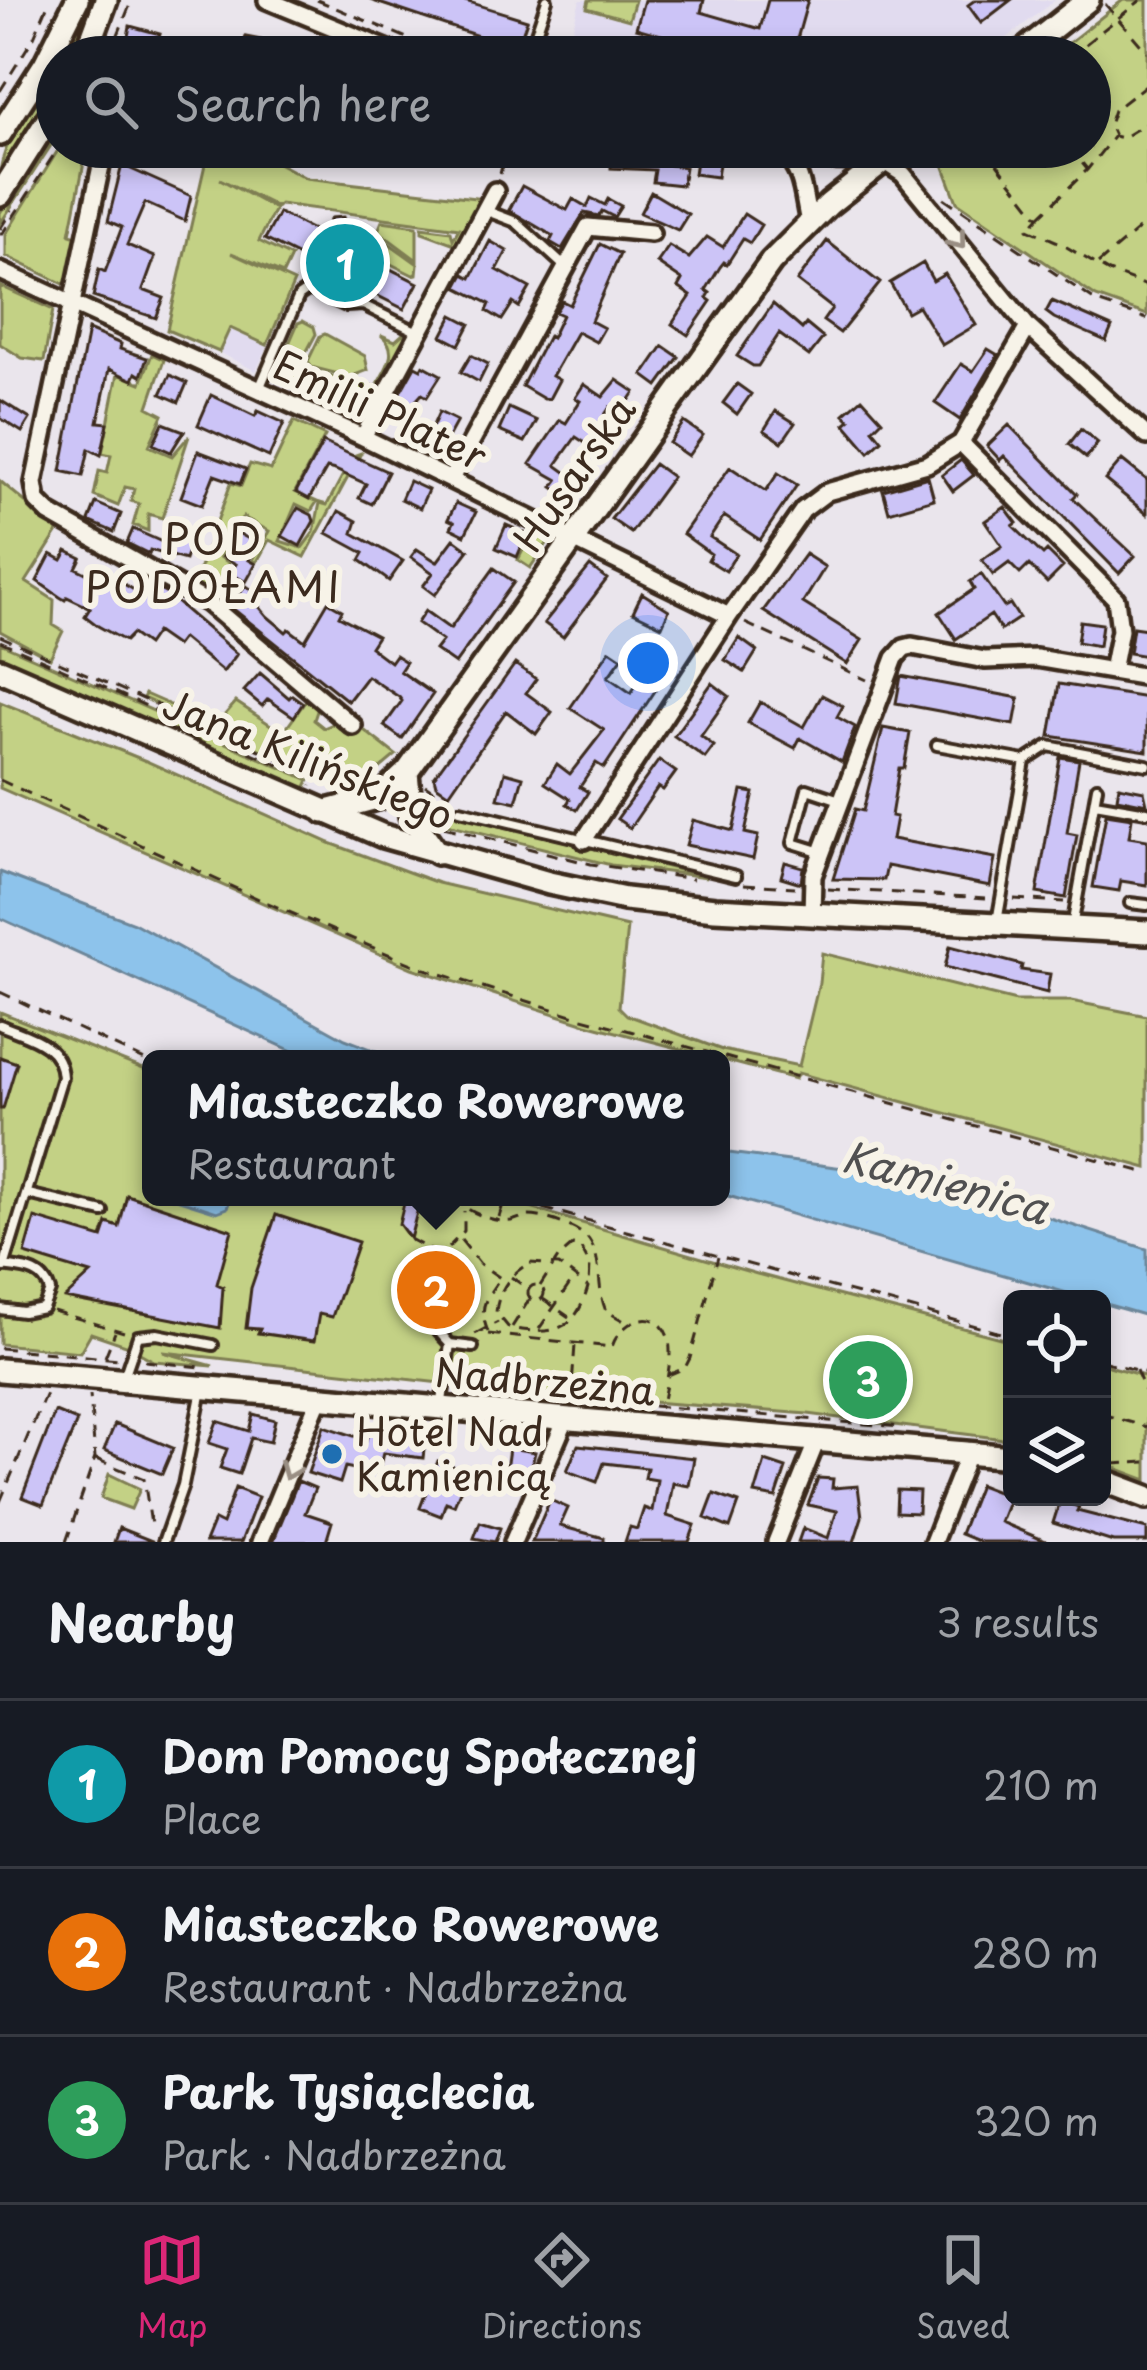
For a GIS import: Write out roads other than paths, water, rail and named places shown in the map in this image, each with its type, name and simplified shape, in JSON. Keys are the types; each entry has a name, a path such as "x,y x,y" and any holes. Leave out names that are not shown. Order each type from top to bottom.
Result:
{"street":[{"path":"59,36 77,0"},
{"path":"93,36 106,0"},
{"path":"267,0 355,36"},
{"path":"1047,36 1096,2"},
{"path":"0,134 36,78"},
{"path":"0,195 36,138"},
{"name":"Jana Kilińskiego","path":"101,168 34,483 37,501 49,513 208,603 353,726"},
{"path":"796,168 809,222"},
{"name":"Husarska","path":"314,808 415,778 574,538 739,304 809,222 875,168"},
{"path":"900,168 1028,327 1147,436"},
{"path":"363,437 495,191"},
{"path":"451,479 588,227 651,233"},
{"name":"Emilii Plater","path":"0,271 363,437 729,616"},
{"path":"584,840 803,510 827,491 927,464 961,443 1028,327"},
{"path":"961,443 1116,598 1120,630 1112,671"},
{"path":"812,914 822,852 896,658 904,648 985,659 1036,658 1147,677"},
{"name":"Jana Kilińskiego","path":"0,670 383,836 625,899 1147,932"},
{"path":"375,792 383,836 400,824 415,778"},
{"path":"408,804 416,826 438,854"},
{"name":"Nadbrzeżna","path":"0,1370 441,1410 568,1410 817,1440 1003,1456"},
{"path":"260,1542 319,1399"},
{"path":"513,1542 568,1410"},
{"path":"776,1542 817,1440"},
{"path":"933,1542 969,1451"},
{"path":"1111,1483 1147,1497"}],"lane":[{"path":"536,36 547,0"},
{"path":"487,211 516,222 565,267"},
{"path":"258,391 299,296 309,289 346,305 362,304 420,333"},
{"path":"937,745 1025,761 1048,746 1147,765"},
{"path":"997,924 1025,761"},
{"path":"1072,928 1097,787"},
{"path":"822,852 793,843 807,789 842,800"},
{"path":"1095,803 1146,812"},
{"path":"460,810 738,880"},
{"path":"1130,903 1147,905"},
{"path":"0,1025 44,1043 62,1066 58,1099 2,1267 33,1270 50,1291 43,1308 0,1310"},
{"path":"28,1194 103,1212"},
{"path":"404,1294 450,1344 471,1347"},
{"path":"123,1381 137,1336 158,1334 213,1345"},
{"path":"441,1410 450,1344"},
{"path":"164,1542 183,1485 202,1389"}],"water":[{"path":"0,872 134,923 373,1050 290,1050 0,918"},
{"path":"730,1153 928,1179 1147,1249 1147,1316 1111,1306 1111,1290 1057,1290 730,1197"},
{"path":"198,1206 228,1206 217,1212"}],"place":[{"name":"Dom Pomocy Społecznej","path":"345,263"},
{"name":"Miasteczko Rowerowe","path":"436,1290"},
{"name":"Park Tysiąclecia","path":"868,1380"},
{"name":"Hotel Nad Kamienicą","path":"332,1454"}],"district":[{"name":"POD PODOŁAMI","path":"214,564"}],"water label":[{"name":"Kamienica","path":"945,1183"}]}
